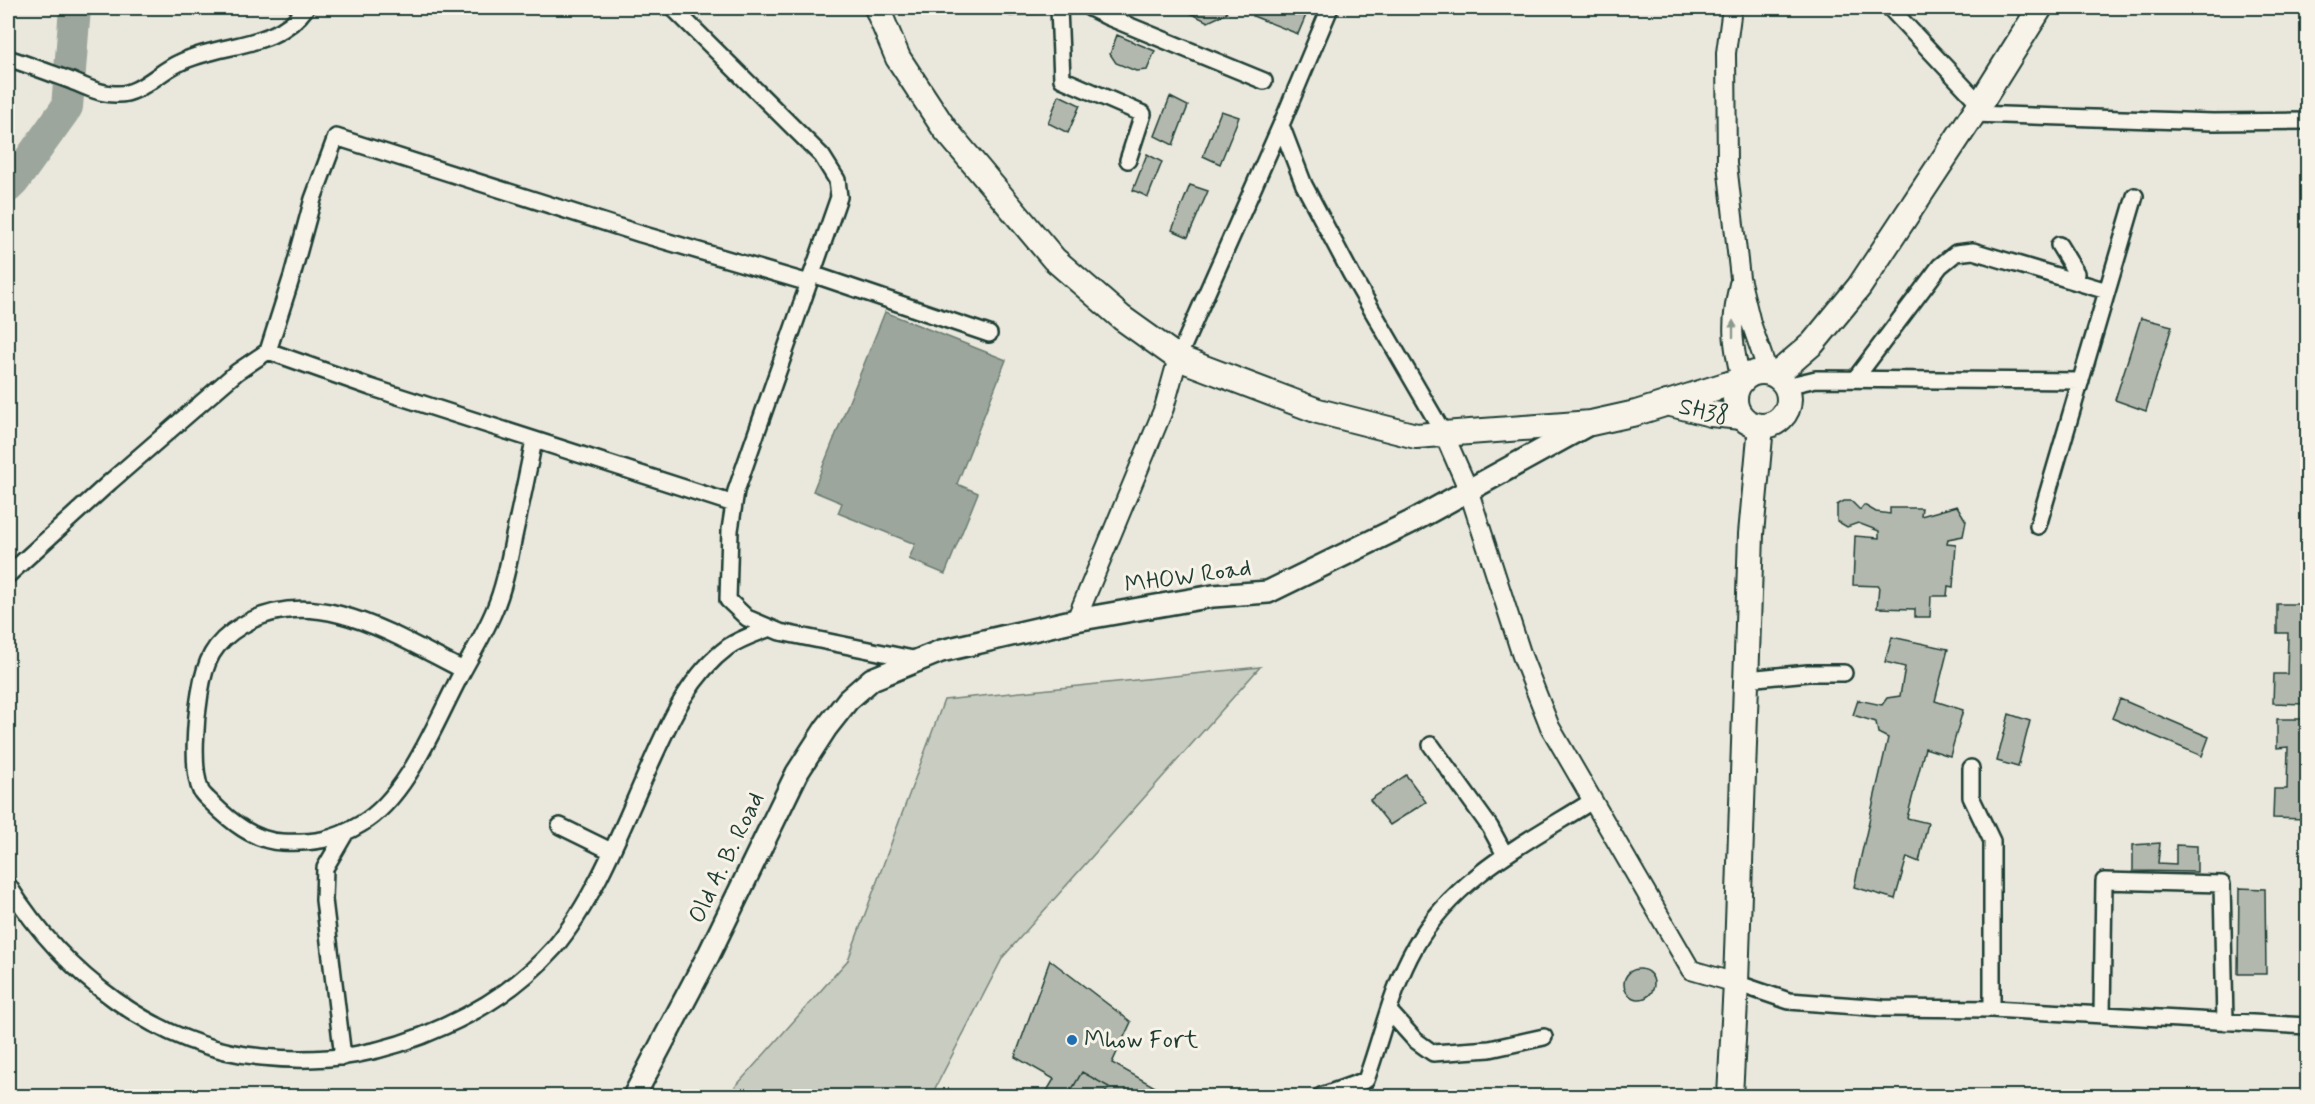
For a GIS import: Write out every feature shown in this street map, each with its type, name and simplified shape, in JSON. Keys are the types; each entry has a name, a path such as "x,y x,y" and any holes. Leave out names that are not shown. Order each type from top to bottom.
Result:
{"main road":[{"name":"SH38","path":"877,8 898,58 944,128 1054,260 1122,318 1178,358 1318,411 1416,436 1591,423 1741,380 1754,372 1777,378 1789,395 1785,413 1779,420 1751,422 1667,403"},
{"path":"1777,378 1813,343 1859,287 1977,109 2040,8"},
{"name":"SH38","path":"1730,1096 1751,534 1751,422 1734,402 1734,394 1741,380"},
{"name":"MHOW Road","path":"897,668 941,651 1076,620 1213,596 1268,592 1411,522 1591,423"},
{"name":"Old A. B. Road","path":"634,1096 709,954 797,773 826,728 848,700 872,679 897,668"}],"street":[{"path":"8,58 103,93 131,93 179,63 204,52 234,48 263,40 281,30 306,8"},
{"path":"673,8 822,156 837,180 840,197 742,469 730,530 728,600 747,618 780,632 918,660"},
{"path":"1059,8 1062,79 1143,114 1128,160"},
{"path":"1090,8 1264,81"},
{"path":"1076,620 1164,408 1178,358 1330,8"},
{"path":"1732,8 1726,53 1727,164 1740,278 1751,323 1777,378 2081,381"},
{"path":"1890,8 1977,109 2213,122 2303,119"},
{"path":"1281,125 1304,185 1351,274 1444,434 1468,489 1522,656 1550,727 1691,970 1789,1001 1883,1008 1992,1009 2307,1026"},
{"path":"8,575 110,482 237,372 268,351 314,199 336,137 641,234 810,278 989,334"},
{"path":"2038,526 2135,196"},
{"path":"2059,245 2076,273 2075,281"},
{"path":"1855,380 1940,266 1956,253 1973,251 2107,291"},
{"path":"1740,278 1733,313 1733,343 1741,380"},
{"path":"268,351 370,387 734,504"},
{"path":"463,670 358,619 308,609 281,609 252,620 225,636 213,650 203,673 196,729 196,766 201,792 249,833 275,842 302,843 331,840 363,823 407,778 463,670 494,610 508,564 534,440"},
{"path":"8,885 25,912 66,960 111,997 152,1023 242,1056 308,1061 394,1047 459,1020 514,986 555,947 586,901 669,722 688,690 702,671 725,649 740,639 770,628"},
{"path":"1747,679 1808,673 1844,673"},
{"path":"1431,745 1490,827 1505,855"},
{"path":"1971,768 1971,797 1992,841 1992,1009"},
{"path":"1321,1096 1366,1080 1389,1011 1414,948 1433,917 1459,890 1505,855 1592,801"},
{"path":"560,826 611,851"},
{"path":"343,1057 324,900 325,868 346,832"},
{"path":"2102,1015 2103,881 2222,884 2225,1022"},
{"path":"1389,1011 1415,1040 1433,1053 1490,1049 1544,1037"}],"shaded area":[{"path":"885,312 1006,360 957,484 978,493 945,574 909,559 915,544 838,513 842,503 813,491"},
{"path":"1260,667 1003,957 931,1096 727,1096 848,960 944,700"}],"building":[{"path":"1009,8 1044,8 1044,13 1010,16"},
{"path":"1188,8 1225,8 1227,13 1208,22 1190,13"},
{"path":"1257,8 1309,8 1298,34 1253,16"},
{"path":"1117,35 1155,51 1147,70 1136,71 1116,63 1110,54"},
{"path":"1059,95 1080,105 1068,133 1048,123"},
{"path":"1170,97 1188,106 1173,145 1155,136"},
{"path":"1221,111 1239,117 1220,164 1203,156"},
{"path":"1147,154 1162,162 1148,197 1133,190"},
{"path":"1190,185 1208,191 1188,237 1172,230"},
{"path":"2141,318 2172,326 2146,411 2115,400"},
{"path":"1844,501 1851,501 1860,510 1864,505 1876,512 1890,514 1890,508 1922,508 1921,516 1957,506 1966,521 1963,536 1948,539 1947,544 1956,545 1953,587 1948,586 1947,596 1931,596 1930,617 1915,617 1915,609 1877,608 1879,586 1853,585 1855,536 1879,538 1879,531 1858,523 1847,527 1837,521 1837,505"},
{"path":"2277,604 2308,604 2308,704 2273,703 2274,674 2287,674 2288,633 2277,633"},
{"path":"1892,637 1948,649 1935,701 1963,710 1950,756 1925,748 1907,818 1928,823 1919,862 1907,857 1895,899 1854,887 1888,738 1878,733 1876,722 1853,715 1858,700 1882,705 1887,698 1900,696 1905,667 1885,662"},
{"path":"2120,699 2209,737 2202,756 2112,718"},
{"path":"2009,714 2030,721 2018,767 1997,761"},
{"path":"2277,719 2308,719 2308,819 2273,818 2274,789 2287,789 2288,747 2277,748"},
{"path":"1406,775 1426,802 1390,825 1370,800"},
{"path":"2160,843 2158,863 2176,864 2176,845 2197,846 2197,872 2133,871 2133,845"},
{"path":"2239,888 2265,889 2266,974 2238,974"},
{"name":"Mhow Fort","path":"1050,960 1131,1022 1112,1063 1171,1096 1103,1096 1109,1087 1082,1072 1068,1096 1044,1096 1054,1079 1015,1057"},
{"name":"Mhow Fort","path":"1050,960 1131,1022 1112,1063 1171,1096 1044,1096 1054,1079 1015,1057"},
{"path":"1639,969 1650,973 1654,984 1650,995 1639,999 1628,995 1624,984 1628,973"}],"waterway":[{"path":"8,187 67,107 75,8"}],"place":[{"name":"Mhow Fort","path":"1072,1040"}]}
